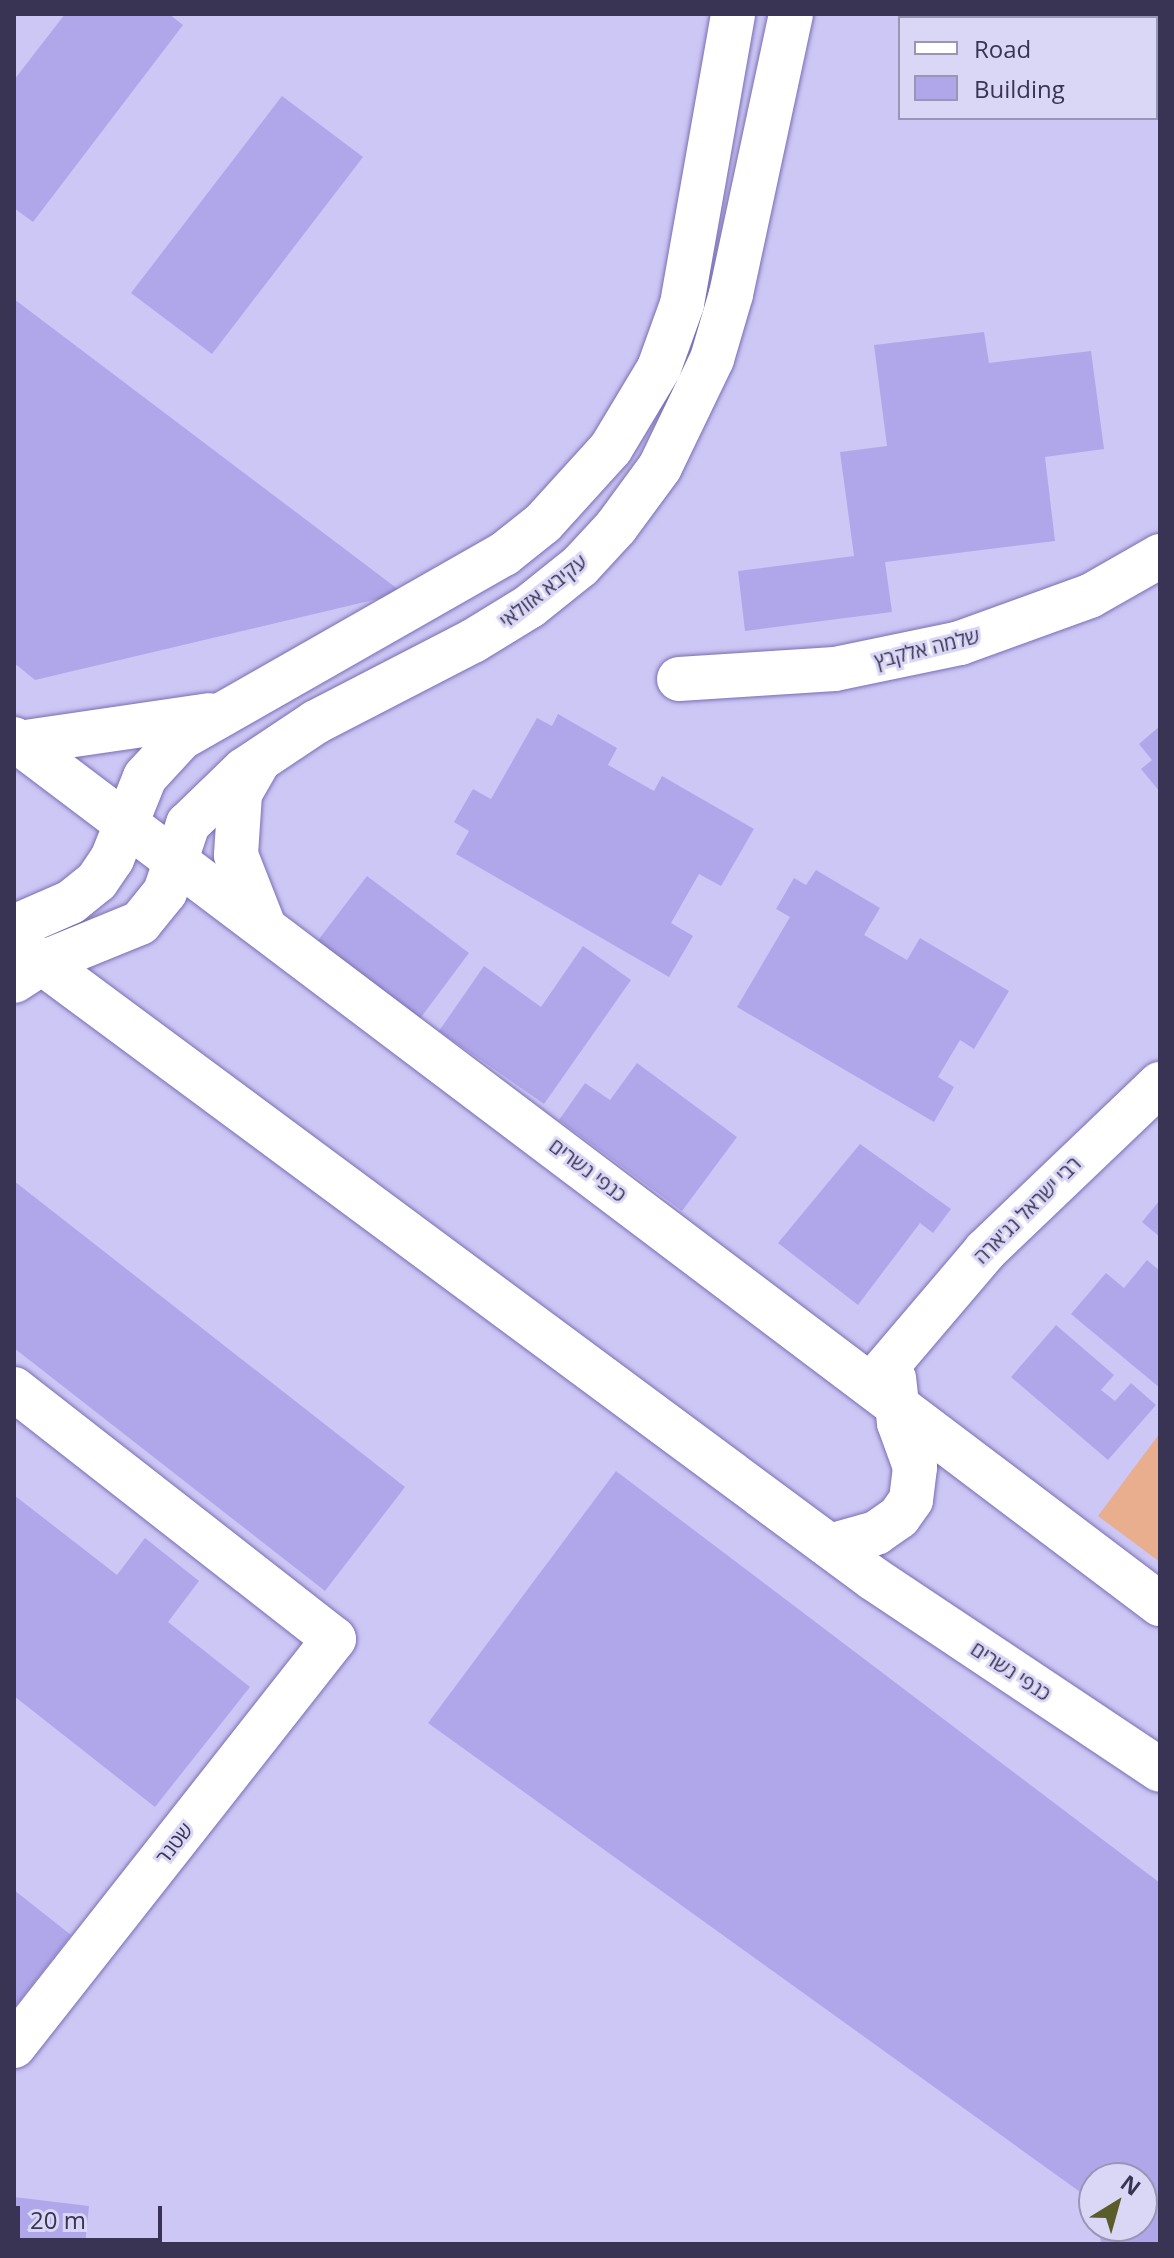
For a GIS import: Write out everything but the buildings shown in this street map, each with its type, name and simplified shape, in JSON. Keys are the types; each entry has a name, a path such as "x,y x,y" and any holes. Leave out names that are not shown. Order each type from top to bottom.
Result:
{"street":[{"path":"14,927 71,902 91,887 112,859 154,763 216,714 461,583 504,554 543,523 611,448 659,368 682,304 733,14"},
{"name":"עקיבא אזולאי","path":"23,962 140,923 165,892 181,836 197,811 263,756 530,606 580,566 660,467 690,413 731,294 791,14"},
{"name":"שלמה אלקבץ","path":"679,679 835,669 960,643 1090,596 1160,556"},
{"path":"16,741 216,714"},
{"name":"כנפי נשרים","path":"16,741 884,1392 1160,1604"},
{"path":"263,756 240,794 235,836 242,879 265,926"},
{"name":"כנפי נשרים","path":"23,962 830,1546 1160,1770"},
{"name":"רבי ישראל נג'ארה","path":"830,1546 876,1533 899,1517 911,1500 915,1467 884,1392 894,1377 904,1345 1054,1180 1160,1084"},
{"name":"שטנר","path":"14,1389 334,1639 14,2046"}],"shaded area":[{"path":"1160,1433 1160,1562 1098,1516"}]}
